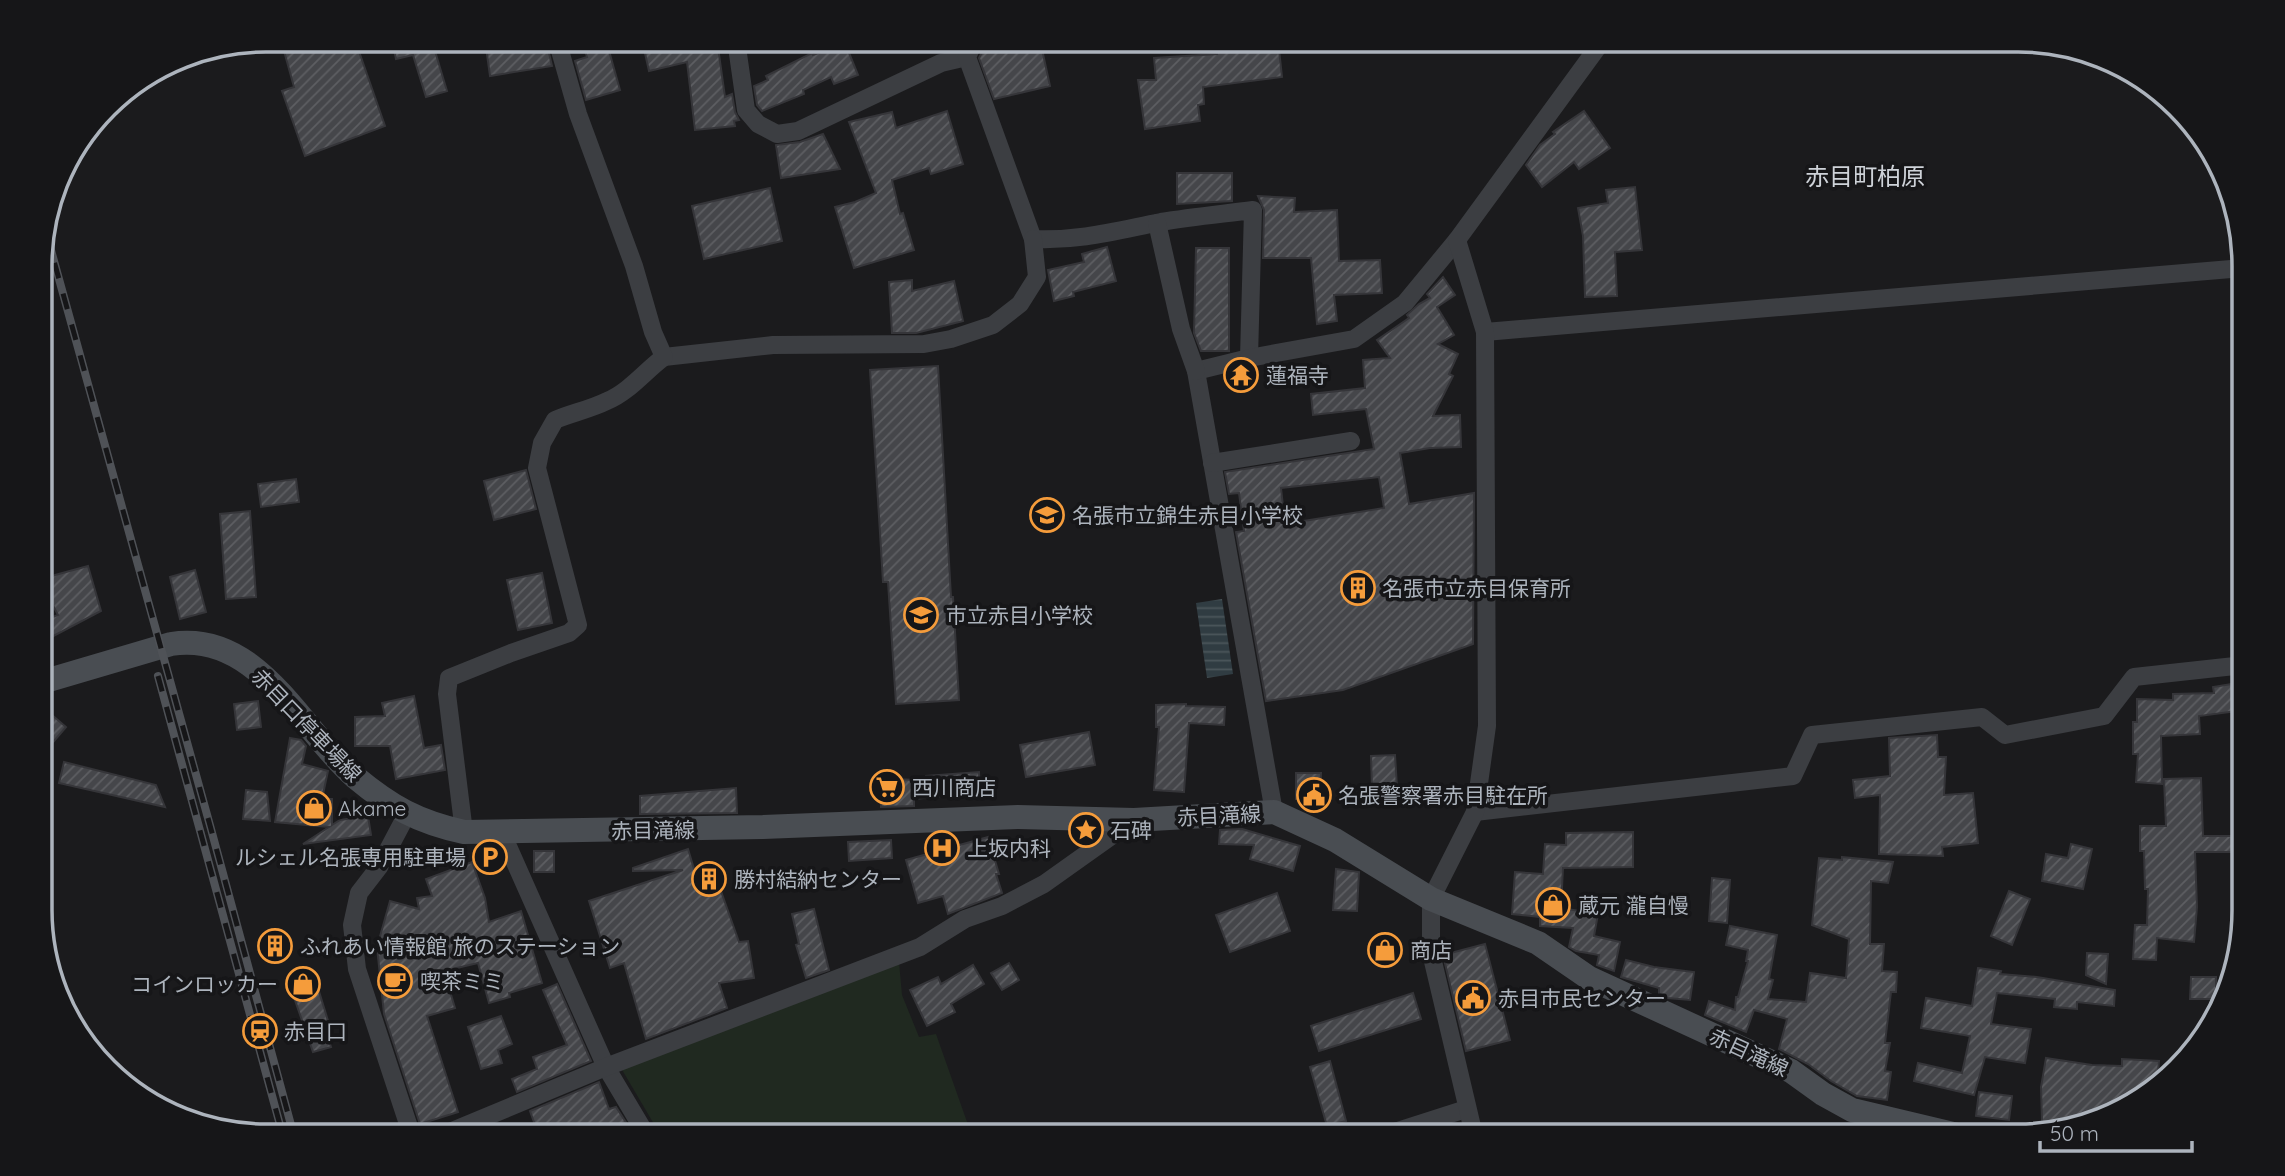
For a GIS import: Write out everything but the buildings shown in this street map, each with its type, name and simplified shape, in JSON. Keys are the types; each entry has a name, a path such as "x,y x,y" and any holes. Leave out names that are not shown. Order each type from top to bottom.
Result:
{"main road":[{"name":"赤目口停車場線","path":"52,679 172,644 207,644 222,649 263,674 353,775 407,814"},
{"name":"赤目滝線","path":"407,814 436,826 464,832 502,833 1018,817 1134,820 1274,812 1335,840 1431,899 1538,943 1589,978 1791,1071 1823,1094 1852,1110 1907,1123"}],"street":[{"path":"1196,371 1249,358 1354,339 1405,303 1457,240 1594,52"},
{"path":"560,53 578,114 664,357"},
{"path":"738,53 746,110 758,124 776,134 798,131 962,53"},
{"path":"464,832 447,694 449,678 569,633 578,625 537,468 542,443 555,420 608,401 664,357 773,345 924,345 993,325 1020,304 1037,277 1033,239 972,53"},
{"path":"1033,239 1064,240 1114,233 1157,223 1253,211 1249,358"},
{"path":"1157,223 1181,329 1196,371 1274,812"},
{"path":"1457,240 1485,332 1487,726 1475,812 1431,899 1431,953 1470,1123"},
{"path":"1485,332 2232,269"},
{"path":"1212,463 1351,441"},
{"path":"1475,812 1793,776 1812,735 1982,717 2005,735 2104,716 2134,677 2232,666"},
{"path":"407,814 379,867 359,893 352,925 357,969 408,1124"},
{"path":"469,1124 606,1066 920,947 965,919 1002,906 1044,884 1134,820"},
{"path":"502,833 606,1066 640,1124"},
{"path":"1421,1123 1466,1109"}],"shaded area":[{"path":"1222,599 1233,674 1207,678 1196,603"},
{"path":"899,962 902,995 919,1037 936,1034 968,1124 654,1124 621,1068"}],"railway":[{"path":"53,257 291,1124"},
{"path":"158,676 280,1124"}],"place":[{"name":"蓮福寺","path":"1241,375"},
{"name":"名張市立錦生赤目小学校","path":"1047,515"},
{"name":"名張市立赤目保育所","path":"1358,588"},
{"name":"市立赤目小学校","path":"921,615"},
{"name":"西川商店","path":"887,787"},
{"name":"名張警察署赤目駐在所","path":"1314,795"},
{"name":"Akame","path":"314,808"},
{"name":"石碑","path":"1086,830"},
{"name":"上坂内科","path":"942,848"},
{"name":"ルシェル名張専用駐車場","path":"490,857"},
{"name":"勝村結納センター","path":"709,879"},
{"name":"蔵元 瀧自慢","path":"1553,905"},
{"name":"ふれあい情報館 旅のステーション","path":"275,946"},
{"name":"商店","path":"1385,950"},
{"name":"喫茶ミミ","path":"395,981"},
{"name":"コインロッカー","path":"303,984"},
{"name":"赤目市民センター","path":"1473,998"},
{"name":"赤目口","path":"260,1031"}],"district":[{"name":"赤目町柏原","path":"1865,176"}]}
